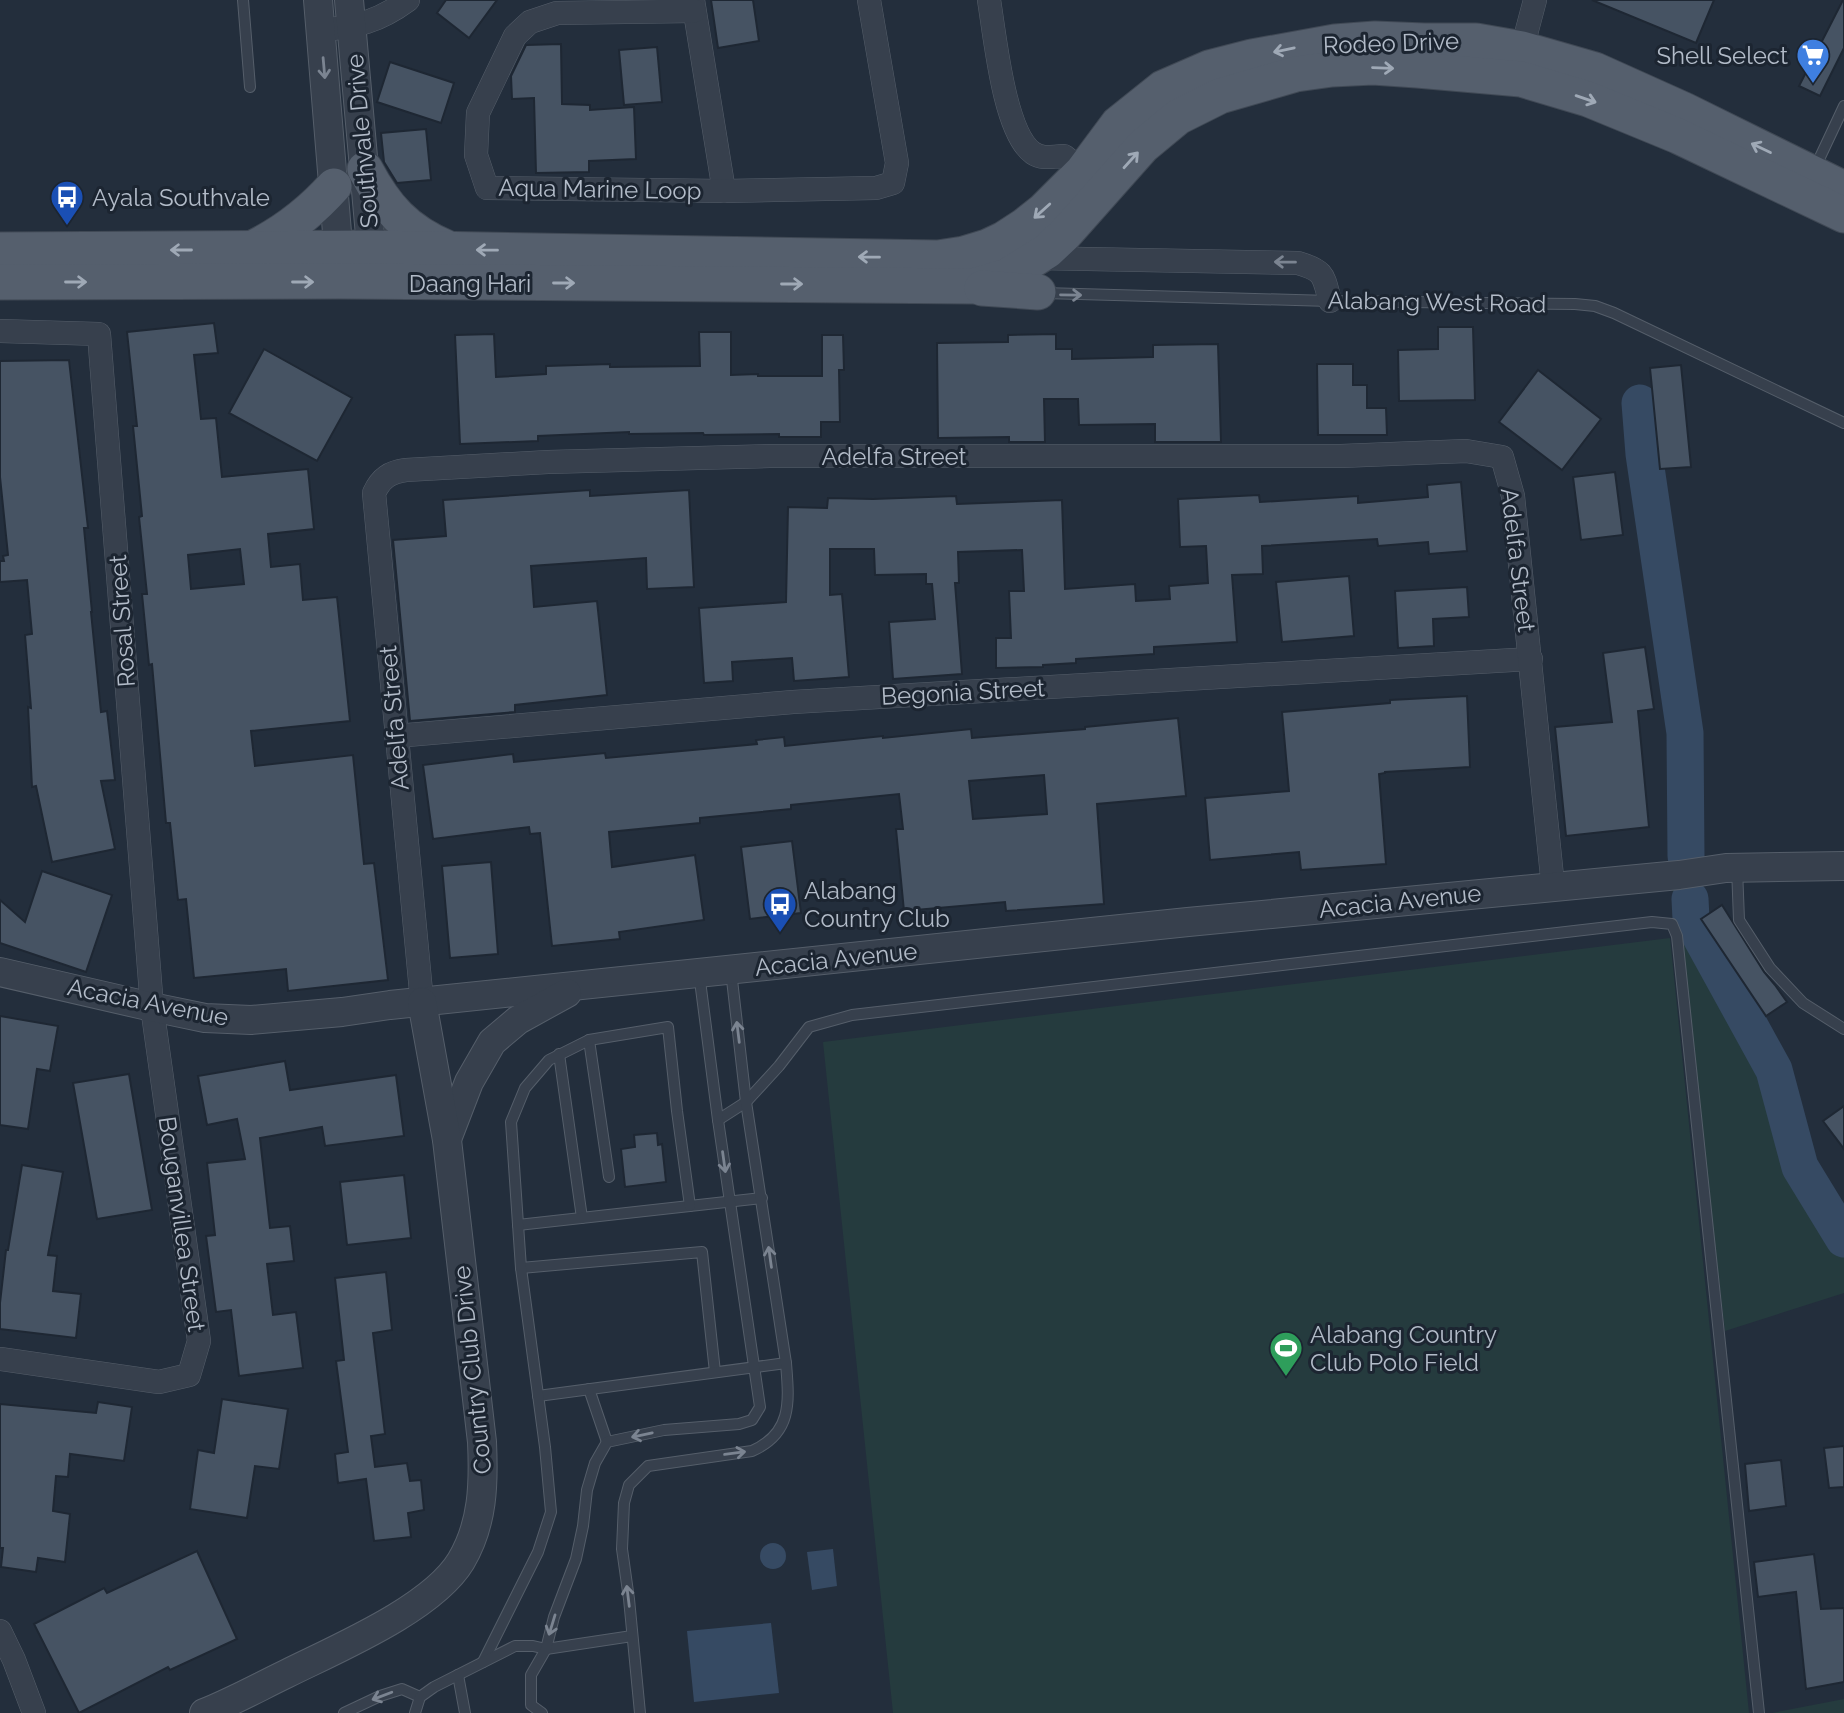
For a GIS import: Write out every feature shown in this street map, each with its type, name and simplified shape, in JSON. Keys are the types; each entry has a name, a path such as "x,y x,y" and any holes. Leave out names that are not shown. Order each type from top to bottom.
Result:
{"main road":[{"name":"Rodeo Drive","path":"1522,64 1588,99 1678,136 1844,215"},
{"name":"Rodeo Drive","path":"939,272 964,254 1004,239 1143,146 1178,117 1220,96 1296,74 1373,67 1522,64 1595,70 1684,110 1844,189"},
{"path":"365,169 385,204 399,219 414,232 450,250"},
{"name":"Rodeo Drive","path":"939,272 973,286 1027,276 1064,235 1094,180"},
{"path":"250,250 287,229 320,202 334,186"},
{"name":"Daang Hari","path":"0,250 250,250 356,265 450,250 939,272"},
{"name":"Daang Hari","path":"0,282 356,265 939,272"}],"street":[{"name":"Southvale Drive","path":"318,0 334,186 356,265"},
{"path":"321,30 350,13 388,13 408,0"},
{"path":"694,6 724,191 876,188 893,183 897,163 869,0"},
{"path":"989,0 1008,107 1016,130 1035,155 1065,156 1094,180"},
{"path":"1522,64 1535,0"},
{"name":"Aqua Marine Loop","path":"694,6 557,13 530,22 515,36 478,113 476,155 487,188 724,191"},
{"name":"Southvale Drive","path":"350,13 365,169 356,265"},
{"path":"987,247 1027,276 1135,258 1298,262 1315,268 1323,276 1330,301"},
{"path":"987,247 1027,276"},
{"name":"Rosal Street","path":"0,331 99,334 152,1007"},
{"name":"Adelfa Street","path":"422,1002 374,493 385,476 395,471 548,462 770,456 1340,456 1466,451 1502,457 1513,496 1553,886"},
{"name":"Begonia Street","path":"396,736 793,702 1531,659"},
{"name":"Acacia Avenue","path":"0,972 205,1018 251,1020 1731,868 1844,866"},
{"path":"447,1140 469,1082 492,1042 527,1015 582,986"},
{"name":"Country Club Drive","path":"209,1712 387,1623 425,1598 460,1563 474,1536 483,1487 482,1442 447,1140 422,1002"},
{"name":"Bouganvillea Street","path":"0,1359 159,1382 189,1375 199,1341 152,1007"},
{"path":"0,1631 34,1713"}],"lane":[{"path":"243,0 250,87"},
{"path":"1813,174 1839,132 1844,106"},
{"name":"Alabang West Road","path":"1027,276 1054,294 1595,306 1844,424"},
{"path":"1731,868 1739,920 1770,968 1803,1003 1844,1029"},
{"path":"718,1120 747,1101 809,1027 852,1015 1653,922 1672,924 1677,936 1759,1713"},
{"path":"640,1713 622,1549 624,1503 629,1485 649,1466 752,1451 764,1446 777,1434 785,1418 788,1399 786,1363 747,1101 731,970"},
{"path":"542,1713 531,1704 531,1675 545,1649 576,1559 587,1490 595,1463 607,1442 664,1430 739,1424 752,1420 760,1408 699,973"},
{"path":"483,1662 538,1552 551,1512 521,1268 511,1122 525,1088 549,1060 589,1040 668,1027 690,1206"},
{"path":"589,1040 609,1177"},
{"path":"559,1054 582,1218"},
{"path":"518,1225 762,1198"},
{"path":"521,1268 702,1252 715,1372"},
{"path":"538,1396 786,1363"},
{"path":"589,1389 607,1442"},
{"path":"415,1713 420,1697 515,1646 545,1649 632,1636"},
{"path":"458,1675 465,1713"},
{"path":"344,1713 402,1689 420,1697"}],"green space":[{"path":"1696,883 1699,922 1696,934 1771,1073 1799,1176 1844,1250 1844,1293 1725,1331 1672,886"},
{"name":"Alabang Country Club Polo Field","path":"1670,938 1749,1713 893,1713 823,1042"},
{"path":"1844,1699 1844,1713 1772,1713"}],"water":[{"path":"773,1543 782,1547 786,1556 782,1565 773,1569 764,1565 760,1556 764,1547"},
{"path":"833,1549 837,1586 812,1590 807,1552"},
{"path":"771,1623 779,1693 694,1702 687,1631"}],"building":[{"path":"446,0 497,0 469,38 437,13"},
{"path":"711,0 753,0 759,41 718,48"},
{"path":"1592,0 1714,0 1696,43"},
{"path":"1843,0 1844,48 1820,96 1799,86"},
{"path":"561,44 562,104 590,105 590,110 634,107 636,159 589,161 589,172 536,173 534,98 512,99 511,76 526,45"},
{"path":"657,47 662,102 624,105 619,50"},
{"path":"390,62 454,83 441,123 377,102"},
{"path":"426,129 431,180 397,183 384,162 381,133"},
{"path":"214,323 218,353 194,355 201,419 216,418 222,477 308,469 314,529 268,534 271,567 300,564 303,600 337,597 350,721 251,731 255,766 353,755 364,864 374,863 388,980 288,991 286,969 194,978 186,899 178,900 170,823 166,823 152,664 149,665 142,594 147,594 139,517 142,516 133,426 137,426 127,332","holes":["240,549 244,584 191,589 188,555"]},
{"path":"1438,327 1473,327 1475,400 1399,401 1398,350 1438,349"},
{"path":"699,332 731,332 731,375 758,376 822,376 822,335 843,335 844,370 839,370 840,422 821,422 821,437 629,432 538,436 538,441 460,444 455,335 494,334 496,377 546,374 546,366 700,366"},
{"path":"1056,334 1056,349 1072,349 1072,359 1153,357 1153,345 1218,344 1221,442 1155,442 1155,424 1079,425 1078,399 1044,399 1045,442 1009,442 1009,437 938,438 937,343 1008,342 1008,335"},
{"path":"264,349 352,398 317,461 229,413"},
{"path":"69,360 88,528 84,528 101,712 107,711 115,780 101,781 115,849 52,862 36,786 32,787 28,707 31,708 25,635 32,634 27,580 0,582 0,561 4,561 3,556 8,555 0,477 0,361"},
{"path":"1317,364 1353,364 1353,385 1367,385 1367,408 1386,408 1387,435 1318,435"},
{"path":"1681,365 1691,467 1660,469 1650,368"},
{"path":"1538,370 1601,419 1562,470 1499,422"},
{"path":"1615,472 1623,535 1581,540 1573,477"},
{"path":"1461,482 1467,551 1429,554 1428,542 1378,546 1377,539 1262,546 1263,574 1232,575 1237,642 1154,647 1154,654 1076,659 1076,663 1043,667 996,668 996,638 1011,638 1009,591 1024,591 1022,550 958,552 959,583 955,583 962,674 893,679 889,622 935,619 932,584 926,584 926,574 875,575 874,549 830,549 830,595 842,594 849,677 794,681 792,658 732,662 733,681 704,683 699,608 786,602 788,507 827,508 828,498 956,496 957,504 1062,500 1065,589 1135,584 1136,601 1170,599 1169,586 1208,583 1206,546 1180,547 1178,499 1259,495 1260,502 1358,496 1358,503 1428,497 1427,485"},
{"path":"590,490 590,496 689,490 694,587 647,589 646,558 531,566 534,607 597,601 607,695 515,705 515,712 410,721 393,540 446,536 443,500"},
{"path":"1349,576 1354,636 1282,642 1276,582"},
{"path":"1467,587 1469,617 1433,619 1434,646 1398,648 1395,591"},
{"path":"1645,647 1654,709 1638,711 1649,827 1566,836 1555,727 1612,722 1603,653"},
{"path":"1467,696 1470,767 1379,774 1386,864 1301,870 1299,852 1210,860 1205,798 1289,791 1282,712 1390,703 1390,700"},
{"path":"1178,718 1186,796 1097,804 1104,904 1006,911 1005,902 904,911 896,829 903,829 899,794 791,805 791,809 700,818 700,823 609,832 612,867 695,855 704,920 619,932 620,939 552,946 540,833 530,834 529,827 433,839 423,765 513,754 514,762 605,753 606,758 757,744 756,740 784,737 785,746 971,729 972,738","holes":["1044,775 1047,814 973,819 969,781"]},
{"path":"792,841 801,913 750,919 741,847"},
{"path":"491,862 498,954 450,958 442,866"},
{"path":"42,871 112,895 86,972 0,943 0,900 25,922"},
{"path":"1722,905 1764,972 1787,1002 1766,1016 1701,919"},
{"path":"0,1016 58,1026 50,1071 37,1069 28,1129 0,1125"},
{"path":"285,1061 290,1090 396,1075 404,1136 325,1146 322,1127 260,1138 270,1228 290,1226 294,1261 267,1264 273,1315 296,1312 303,1368 239,1376 231,1310 216,1312 206,1236 215,1235 207,1163 245,1159 237,1119 207,1125 198,1076"},
{"path":"129,1074 152,1210 97,1219 73,1083"},
{"path":"1844,1106 1844,1149 1823,1121"},
{"path":"657,1133 658,1145 662,1144 666,1182 625,1187 621,1149 635,1147 634,1135"},
{"path":"22,1165 63,1172 48,1255 57,1256 53,1291 81,1294 76,1338 0,1329 6,1250"},
{"path":"404,1175 411,1238 347,1245 340,1182"},
{"path":"386,1272 392,1330 373,1333 385,1434 371,1436 375,1467 407,1463 410,1481 421,1480 424,1510 408,1513 411,1537 374,1541 366,1479 338,1483 335,1454 348,1452 336,1361 344,1360 335,1278"},
{"path":"222,1399 288,1409 279,1469 255,1466 247,1518 190,1509 198,1450 214,1453"},
{"path":"98,1402 132,1407 124,1461 70,1454 68,1477 56,1476 53,1511 70,1514 65,1562 38,1558 36,1572 1,1567 3,1548 0,1548 0,1404 96,1413"},
{"path":"1844,1446 1844,1487 1829,1488 1824,1448"},
{"path":"1781,1460 1786,1506 1749,1511 1745,1464"},
{"path":"197,1551 237,1639 170,1670 168,1667 79,1713 34,1624 104,1588 107,1593"},
{"path":"1814,1554 1821,1609 1844,1608 1844,1682 1806,1689 1796,1592 1758,1597 1754,1562"}],"waterway":[{"path":"1640,403 1644,454 1685,733 1686,856"},
{"path":"1690,899 1691,919 1774,1070 1800,1167 1844,1239"}],"place":[{"name":"Shell Select","path":"1813,85"},
{"name":"Ayala Southvale","path":"67,227"},
{"name":"Alabang Country Club","path":"780,934"},
{"name":"Alabang Country Club Polo Field","path":"1286,1378"}]}
